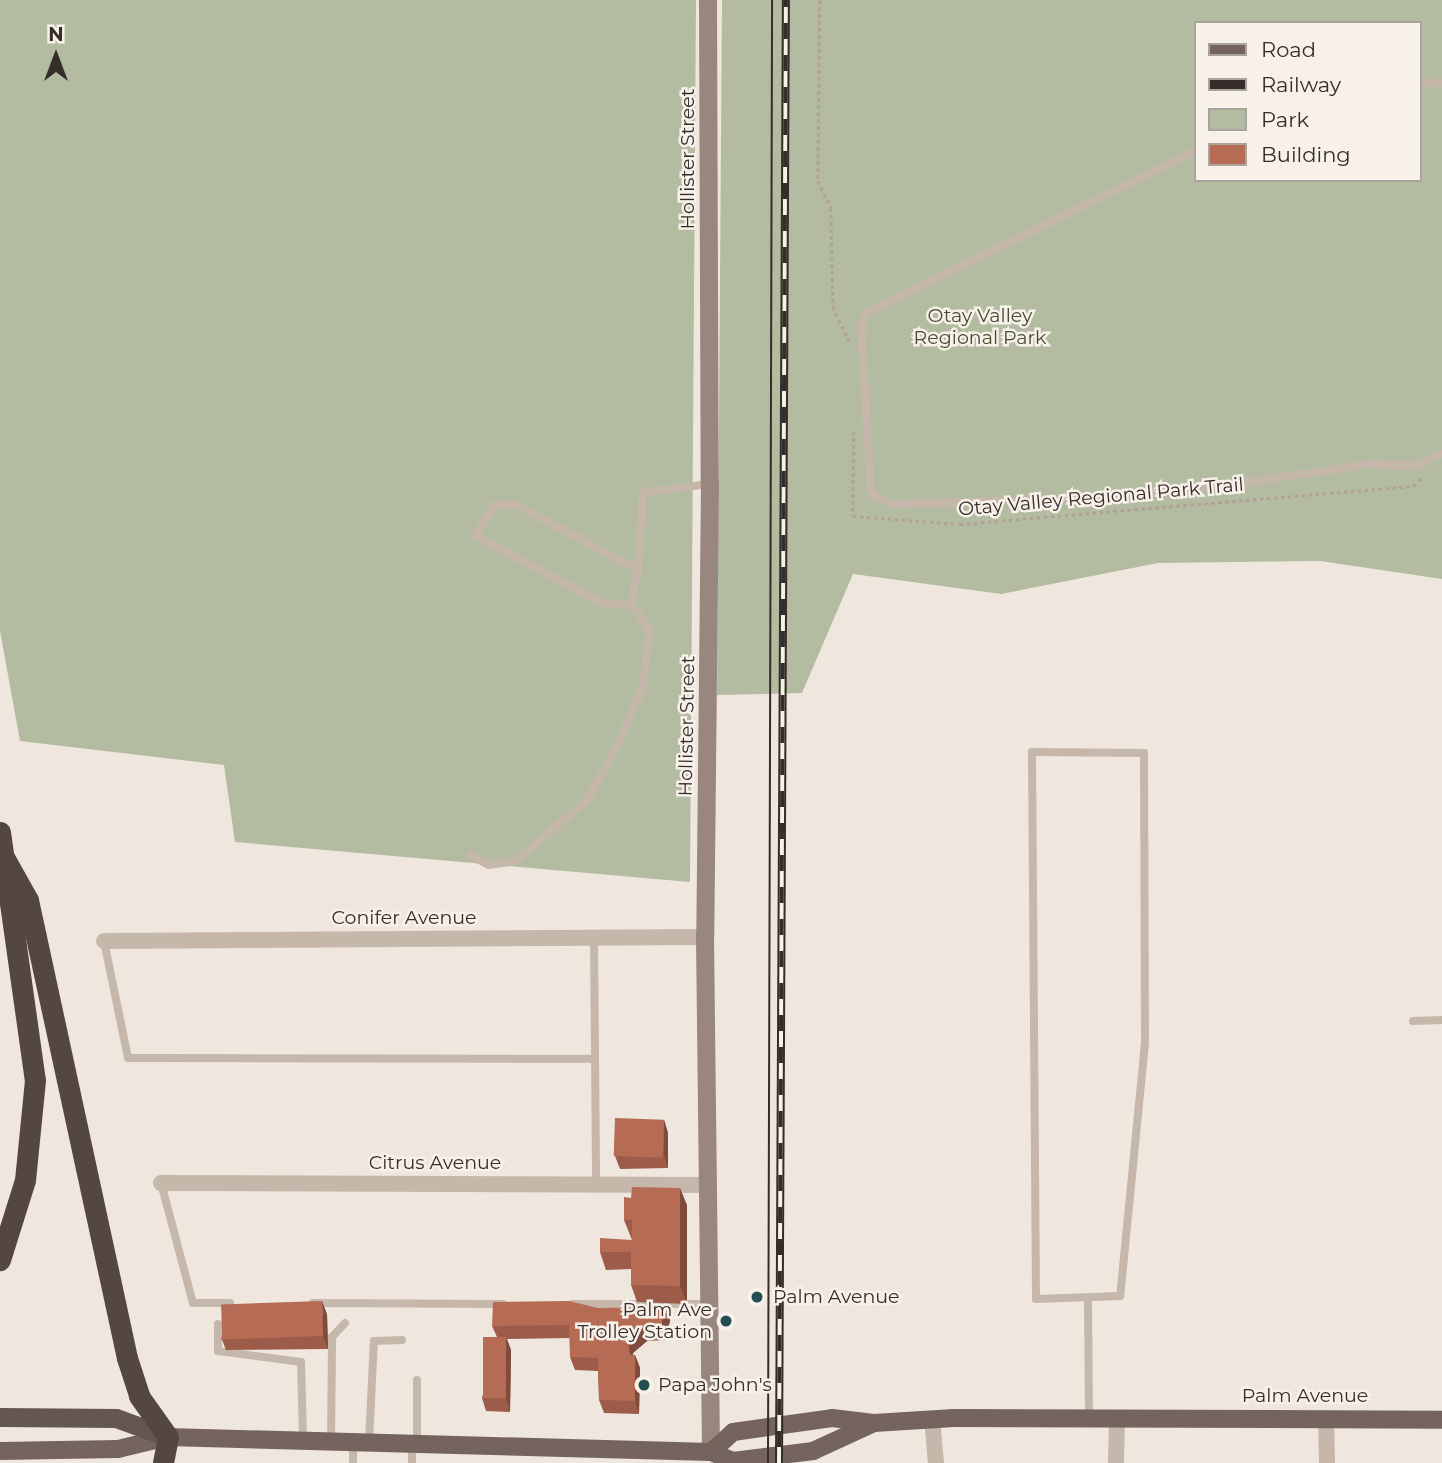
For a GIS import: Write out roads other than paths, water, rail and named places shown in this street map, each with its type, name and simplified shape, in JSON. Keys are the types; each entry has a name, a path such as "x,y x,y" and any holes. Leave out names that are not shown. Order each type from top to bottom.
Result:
{"highway":[{"path":"0,832 35,1080 25,1180 0,1259"},
{"path":"4,857 28,900 127,1358 139,1396 167,1437 163,1463"},
{"name":"Palm Avenue","path":"0,1417 116,1418 167,1437"}],"main road":[{"name":"Hollister Street","path":"708,0 710,484 705,937 709,1185 706,1304 711,1452"},
{"name":"Palm Avenue","path":"711,1452 738,1431 832,1418 874,1423 932,1419 1442,1419"},
{"name":"Palm Avenue","path":"0,1451 118,1449 167,1437 711,1452 733,1461 813,1451 874,1423"}],"street":[{"name":"Conifer Avenue","path":"104,940 705,937"},
{"name":"Citrus Avenue","path":"161,1183 709,1185"},
{"path":"1116,1463 1117,1418"},
{"path":"1326,1418 1326,1463"},
{"path":"932,1419 936,1463"}],"lane":[{"path":"1421,83 1442,83"},
{"path":"1194,151 866,313 861,327 871,491 876,497 892,504 1083,499 1231,485 1368,464 1417,466 1442,453"},
{"path":"631,605 638,570 643,492 710,484"},
{"path":"470,856 489,865 516,861 587,800 618,745 642,686 650,629 631,605 603,603 476,536 495,505 517,505 638,570"},
{"path":"1142,752 1145,1043 1121,1295 1088,1301 1036,1299 1029,754 1142,752"},
{"path":"594,939 596,1185"},
{"path":"104,940 128,1058 595,1059"},
{"path":"1413,1021 1442,1020"},
{"path":"161,1183 193,1303 247,1303"},
{"path":"1088,1301 1089,1418"},
{"path":"301,1303 519,1304"},
{"path":"559,1304 706,1304"},
{"path":"331,1441 332,1337 345,1323"},
{"path":"218,1324 218,1350 301,1362 303,1440"},
{"path":"353,1463 361,1442 374,1341 402,1340"},
{"path":"412,1463 417,1380"}],"tram line":[{"path":"768,1463 772,0"}],"railway":[{"path":"779,1463 786,0"}],"place":[{"name":"Palm Avenue","path":"757,1297"},
{"name":"Palm Ave Trolley Station","path":"726,1321"},
{"name":"Papa John's","path":"644,1385"}],"park label":[{"name":"Otay Valley Regional Park","path":"980,327"}]}
